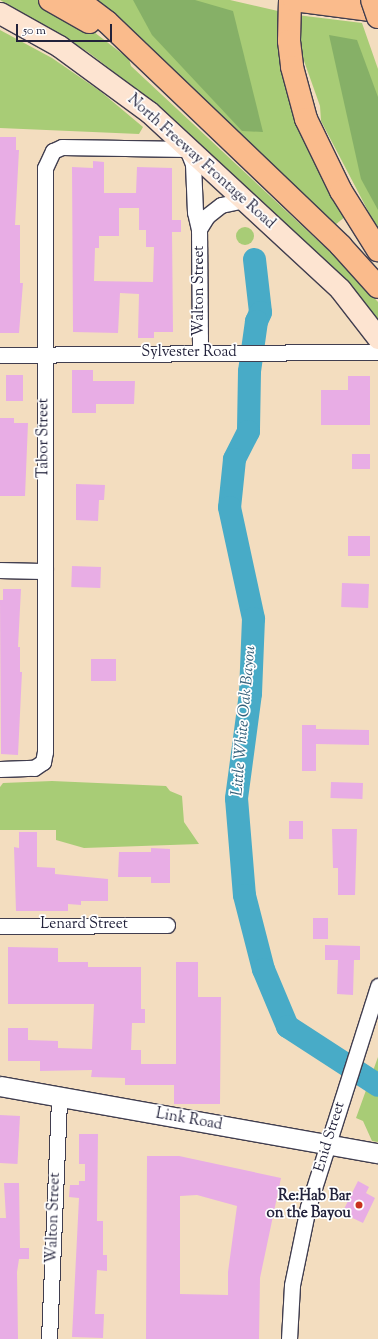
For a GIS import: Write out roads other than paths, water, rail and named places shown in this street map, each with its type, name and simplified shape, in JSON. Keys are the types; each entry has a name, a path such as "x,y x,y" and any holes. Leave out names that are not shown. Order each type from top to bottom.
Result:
{"highway":[{"path":"50,0 94,25 157,70"},
{"path":"78,0 106,22 341,246 378,287"},
{"path":"290,0 289,41 296,85 314,137 341,191 378,250"},
{"path":"294,0 378,11"},
{"path":"372,0 378,17"}],"main road":[{"name":"North Freeway Frontage Road","path":"0,13 59,46 149,112 187,149 340,289 378,338"}],"street":[{"name":"Tabor Street","path":"0,769 34,768 40,765 46,748 44,354 46,161 58,148 92,147 187,149"},
{"name":"Walton Street","path":"187,149 193,164 195,212 199,229 200,353"},
{"name":"Walton Street","path":"199,229 207,216 221,205 244,200"},
{"name":"Sylvester Road","path":"0,355 378,352"},
{"path":"0,570 44,570"},
{"name":"Lenard Street","path":"0,926 167,925"},
{"name":"Enid Street","path":"289,1339 292,1285 308,1207 329,1145 378,986"},
{"name":"Link Road","path":"0,1086 59,1098 375,1153"},
{"name":"Walton Street","path":"49,1339 59,1098"}],"waterway":[{"name":"Little White Oak Bayou","path":"254,259 260,312 256,321 249,371 248,431 234,459 229,507 253,618 250,693 236,798 244,895 263,969 287,1026 378,1085"}],"place":[{"name":"Re:Hab Bar on the Bayou","path":"359,1205"}]}
